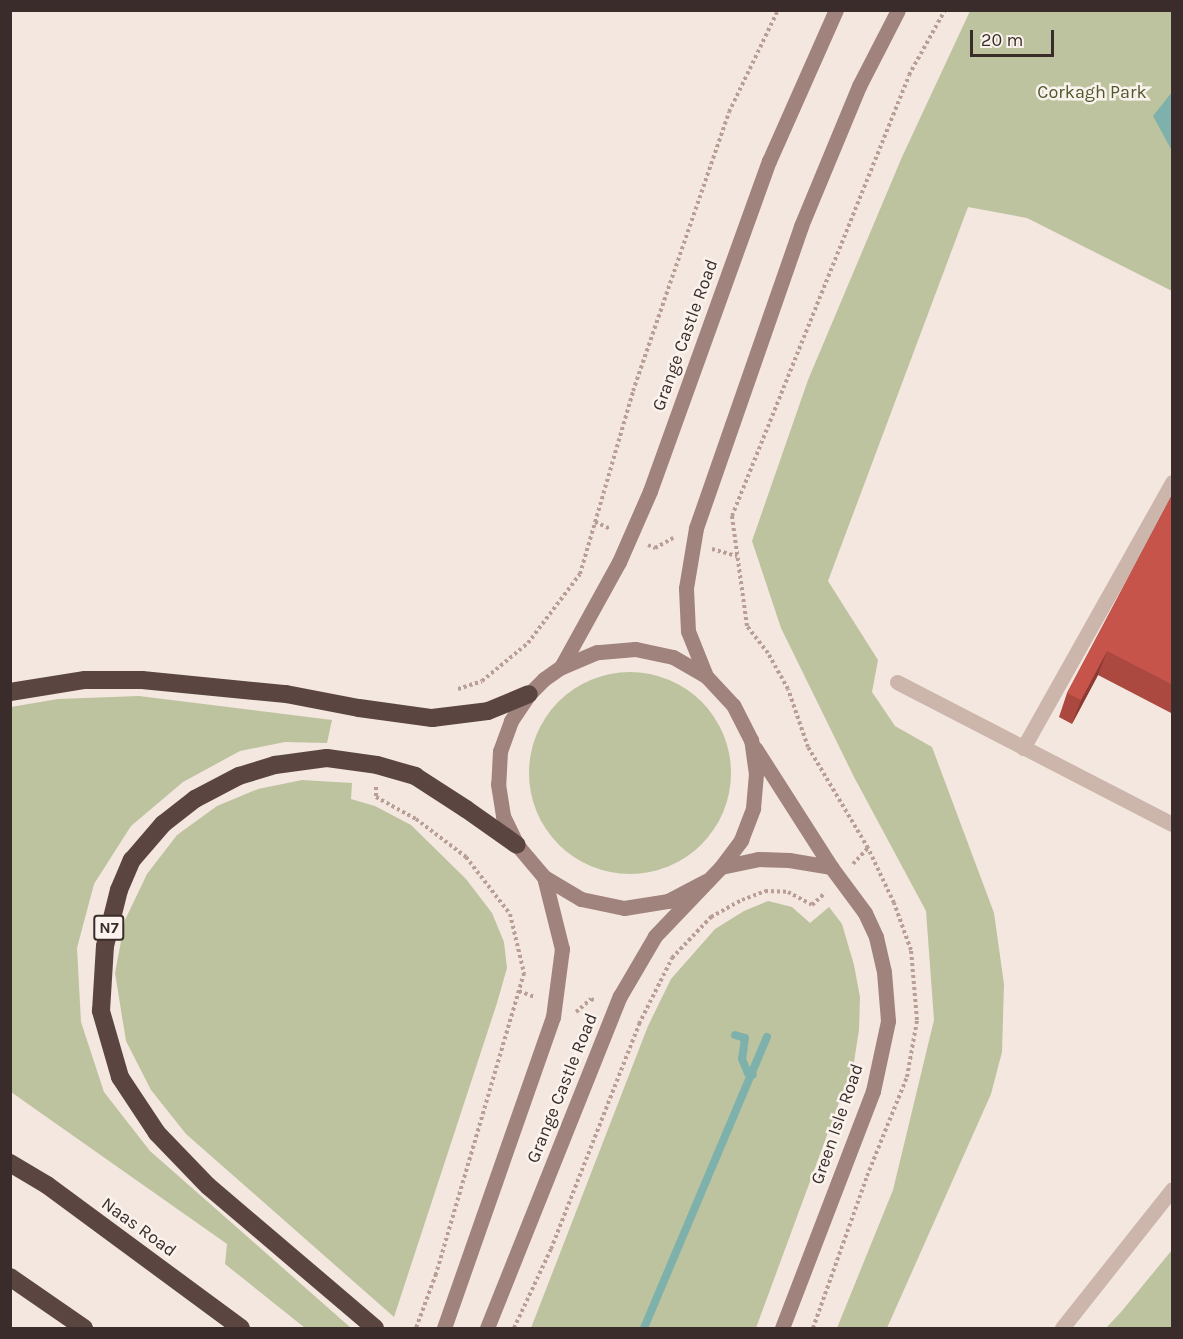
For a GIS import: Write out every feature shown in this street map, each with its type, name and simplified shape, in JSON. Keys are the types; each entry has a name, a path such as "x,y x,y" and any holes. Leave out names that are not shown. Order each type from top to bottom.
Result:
{"highway":[{"path":"10,692 85,680 142,680 286,694 359,708 432,718 488,711 529,694"},
{"name":"N7","path":"375,1329 208,1186 157,1133 120,1077 101,1011 105,946 119,890 132,860 163,824 195,799 239,776 275,765 327,758 377,765 415,776 466,808 517,845"},
{"name":"Naas Road","path":"10,1163 47,1185 241,1329"},
{"path":"10,1277 84,1329"}],"main road":[{"name":"Grange Castle Road","path":"561,667 588,622 651,492 769,161 836,10"},
{"name":"Grange Castle Road","path":"706,676 688,631 686,588 700,517 801,226 859,86 898,10"},
{"name":"Grange Castle Road","path":"487,1329 615,1008 655,936 721,867 741,840 753,808 756,774 750,740 733,705 706,676 673,657 635,649 597,652 561,667 529,694 511,721 501,751 498,784 503,816 517,845 544,877 581,900 624,908 668,901 706,881"},
{"name":"Green Isle Road","path":"750,740 831,867 865,913 876,937 884,972 888,1021 873,1091 782,1329"},
{"path":"721,867 758,859 789,860 831,867"},
{"name":"Grange Castle Road","path":"444,1329 553,1017 562,949 544,877"}],"lane":[{"path":"1023,748 1173,482"},
{"path":"897,682 1173,824"},
{"path":"1062,1329 1173,1189"}],"path":[{"path":"454,691 482,681 528,643 580,574 633,391 729,112 778,10"},
{"path":"813,1329 867,1176 907,1077 917,1020 916,1008 910,950 894,903 868,848 808,747 788,689 768,653 747,626 732,516 909,75 945,10"},
{"path":"595,522 655,548 673,538 737,556"},
{"path":"376,797 416,819 466,857 510,914 524,973 436,1274 416,1329"},
{"path":"514,1329 551,1249 642,1018 672,958 711,917 765,891 788,892 812,905"},
{"path":"519,991 575,1013 591,999 642,1018"}],"green space":[{"name":"Corkagh Park","path":"970,11 1172,11 1172,291 1027,218 968,207 828,581 878,660 872,692 895,726 932,747 994,913 1004,984 1002,1052 991,1094 887,1328 837,1328 893,1190 934,1020 926,911 854,777 781,628 752,541 808,380 902,157"},
{"path":"630,672 650,674 669,680 686,689 708,709 723,734 729,753 731,773 729,793 723,812 714,829 694,851 669,866 650,872 630,874 610,872 591,866 574,857 552,837 537,812 531,793 529,773 531,753 537,734 546,717 566,695 591,680 610,674"},
{"path":"139,696 332,720 327,743 285,742 240,751 183,782 131,826 94,884 77,948 81,1022 104,1092 150,1151 351,1328 305,1328 225,1264 227,1244 11,1092 11,707 58,699"},
{"path":"302,780 352,783 351,799 375,806 411,825 466,879 492,913 504,942 507,968 497,1003 394,1317 186,1134 151,1090 126,1041 115,973 125,920 147,874 177,835 217,806 258,789"},
{"path":"768,901 792,907 810,923 829,907 842,924 854,965 860,997 859,1030 854,1062 756,1328 531,1328 648,1026 671,979 715,929 744,911"},
{"path":"1172,1250 1172,1328 1106,1328 1121,1312"}],"water":[{"path":"1172,92 1172,151 1153,116"}],"building":[{"path":"1173,493 1173,685 1107,651 1081,700 1067,693"}],"waterway":[{"path":"735,1035 745,1038 742,1059 748,1073 753,1075"},
{"path":"644,1328 767,1037"}]}
